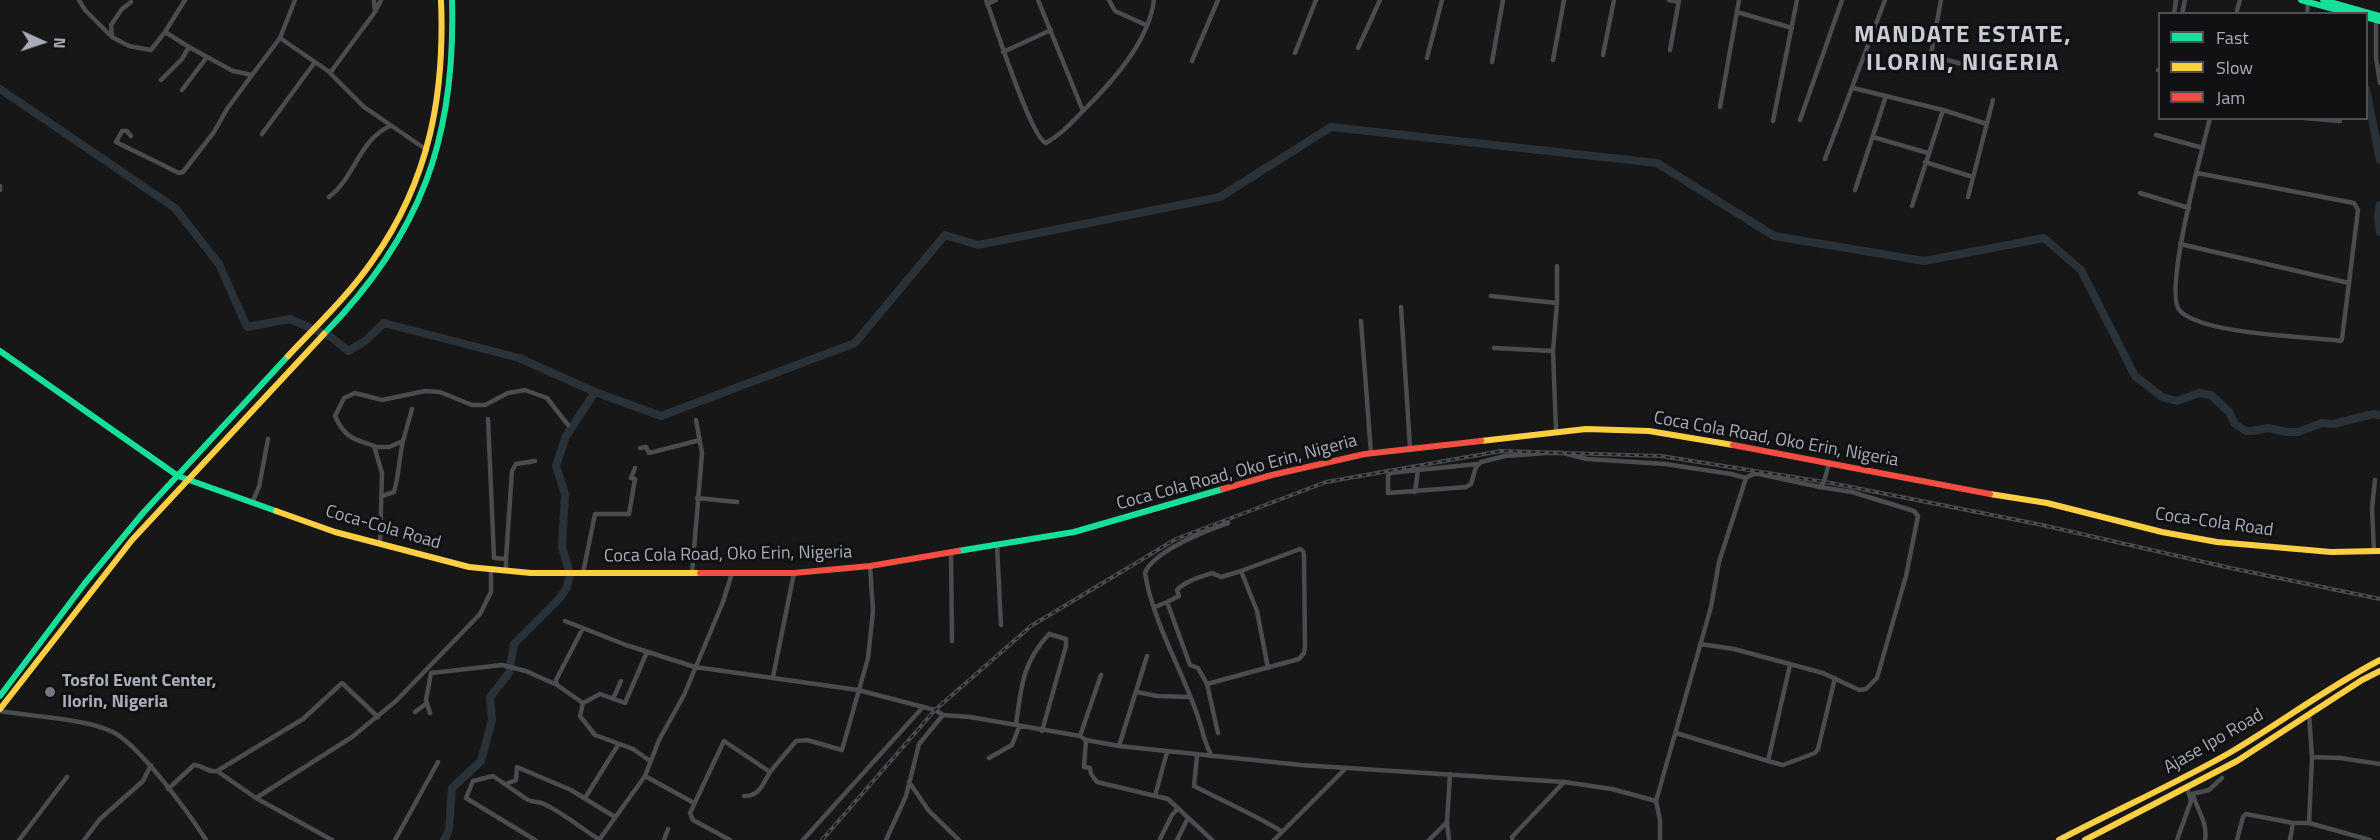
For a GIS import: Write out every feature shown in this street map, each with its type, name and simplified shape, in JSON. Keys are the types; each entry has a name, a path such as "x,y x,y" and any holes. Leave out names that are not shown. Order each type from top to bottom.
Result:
{"main road":[{"path":"0,696 3,686 103,561 364,274 385,243 408,201 433,131 441,84 444,38 441,0"},
{"path":"0,710 117,558 351,305 388,257 404,231 426,185 441,139 452,85 454,36 452,0"},
{"path":"2301,0 2342,8"},
{"path":"2323,0 2351,11"},
{"path":"0,351 178,476"},
{"name":"Coca Cola Road, Oko Erin, Nigeria","path":"579,573 794,573 870,566 1074,532 1272,475 1371,453 1586,429 1649,431 1981,493 2047,503"},
{"name":"Coca-Cola Road","path":"178,476 335,532 469,567 506,571 579,573"},
{"name":"Coca-Cola Road","path":"2047,503 2162,532 2217,542 2331,552 2377,552"},
{"name":"Ajase Ipo Road","path":"2059,840 2103,816 2180,780 2237,748 2350,674 2380,660"},
{"name":"Ajase Ipo Road","path":"2085,840 2190,792 2362,680 2380,671"},
{"path":"2237,748 2243,757"}],"street":[{"path":"79,0 85,10 112,37 129,45 151,50 185,0"},
{"path":"131,136 128,131 122,131 116,142 183,172 280,38 295,0"},
{"path":"996,0 986,2 1003,52 1041,141 1047,143 1061,134 1120,72 1146,25 1154,0"},
{"path":"1038,0 1083,111"},
{"path":"1109,0 1115,11 1146,25"},
{"path":"1192,61 1218,0"},
{"path":"1295,53 1316,0"},
{"path":"1358,48 1380,0"},
{"path":"1427,58 1442,0"},
{"path":"1492,62 1502,0"},
{"path":"1553,60 1564,0"},
{"path":"1603,55 1614,0"},
{"path":"1669,0 1679,1 1670,50"},
{"path":"1720,107 1739,0"},
{"path":"1773,121 1797,0"},
{"path":"1800,120 1842,0"},
{"path":"1825,159 1885,0"},
{"path":"1941,0 1931,54 1982,69"},
{"path":"330,73 375,12 377,1"},
{"path":"112,37 111,25 122,9 131,2"},
{"path":"2307,12 2308,2"},
{"path":"1737,12 1792,28"},
{"path":"2379,19 2376,58 2380,83"},
{"path":"1003,52 1051,30"},
{"path":"165,32 233,71 252,75"},
{"path":"280,38 330,73 364,107 427,150"},
{"path":"161,80 182,59 189,47"},
{"path":"182,90 207,57"},
{"path":"262,134 315,63"},
{"path":"1852,88 1943,110 1987,124"},
{"path":"1855,190 1886,96"},
{"path":"1968,197 1993,100"},
{"path":"1912,206 1943,110"},
{"path":"2197,173 2354,203 2358,210 2348,304 2341,341 2239,331 2200,321 2177,309 2175,289 2180,244 2210,120"},
{"path":"2328,120 2340,121"},
{"path":"329,197 340,186 370,140 379,131 390,126"},
{"path":"2156,135 2203,148"},
{"path":"1872,137 1928,153"},
{"path":"1925,162 1973,177"},
{"path":"2140,194 2188,208"},
{"path":"2180,244 2349,283"},
{"path":"1556,431 1553,351 1557,266"},
{"path":"1491,296 1557,303"},
{"path":"1401,307 1410,448"},
{"path":"1361,321 1371,453"},
{"path":"1494,348 1553,351"},
{"path":"403,441 389,447 374,447 342,432 335,416 344,398 355,393 382,400 424,391 440,392 472,405 486,405 508,393 525,390 547,398 567,425"},
{"path":"382,496 394,492 398,481 398,464 412,409"},
{"path":"488,419 494,558 506,559"},
{"path":"692,573 702,453 696,420"},
{"path":"252,502 259,487 268,439"},
{"path":"640,448 646,447 649,453 700,440"},
{"path":"374,447 382,473 380,544"},
{"path":"1481,462 1476,467 1470,486 1388,493 1390,473 1476,465 1481,462 1505,456 1559,453 1587,459 1685,466 1746,478 1759,474 1852,492 1914,511 1918,516 1906,576 1877,678 1864,690 1835,678 1748,653 1700,644"},
{"path":"506,571 512,471 516,464 535,461"},
{"path":"1820,487 1824,482 1829,463"},
{"path":"579,573 595,514 629,513 635,479 631,478 635,468"},
{"path":"1415,492 1418,470"},
{"path":"1660,840 1660,820 1656,801 1711,607 1719,562 1746,478"},
{"path":"2374,480 2372,508 2377,552"},
{"path":"697,498 736,502"},
{"path":"1212,756 1206,746 1198,718 1155,607 1145,573 1149,565 1190,537 1227,523"},
{"path":"997,545 1001,625"},
{"path":"1155,607 1179,596 1177,590 1180,586 1206,575 1212,573 1221,577 1241,572 1296,550 1303,551 1304,653 1299,659 1207,684"},
{"path":"951,552 952,641"},
{"path":"744,796 752,796 756,793 796,741 807,740 842,750 868,658 873,611 870,566"},
{"path":"256,798 378,717 480,614 491,592 491,570"},
{"path":"1241,572 1257,611 1268,668"},
{"path":"535,840 466,798 473,782 493,776 533,802 539,801 550,806 599,840 645,776 659,740 684,695 723,602 732,573"},
{"path":"773,677 794,573"},
{"path":"1167,602 1190,665 1198,668 1207,684 1218,733"},
{"path":"566,621 646,652 695,667 858,690 935,710 943,715 970,717 1080,736 1086,740 1119,746 1197,756 1345,769 1364,768 1564,782 1612,789 1656,801"},
{"path":"557,685 559,673 583,628"},
{"path":"989,758 1012,744 1017,726 1022,684 1034,651 1049,634 1066,639 1066,646 1042,730"},
{"path":"646,652 628,701 623,704 600,694 583,703 580,716 595,735 633,749 650,762"},
{"path":"1119,746 1147,656"},
{"path":"426,670 431,673 502,665 526,671 557,685 583,703"},
{"path":"1768,761 1790,665"},
{"path":"429,713 427,703 431,673"},
{"path":"1080,736 1101,675"},
{"path":"1676,733 1783,765 1818,750 1835,678"},
{"path":"614,699 621,681"},
{"path":"168,789 194,765 209,772 217,771 303,719 342,683 378,717"},
{"path":"1136,692 1157,696 1190,697"},
{"path":"415,712 427,703"},
{"path":"803,840 923,707"},
{"path":"0,710 93,725 111,731 135,749 151,765 206,840"},
{"path":"2309,714 2312,757 2309,823"},
{"path":"886,840 906,796 919,744 943,715"},
{"path":"1086,740 1084,767 1090,768 1090,774 1097,782 1168,799 1212,840"},
{"path":"730,840 693,820 690,813 724,741 770,772"},
{"path":"585,798 618,745"},
{"path":"1155,796 1167,752"},
{"path":"1197,756 1194,786 1251,813 1281,831"},
{"path":"2312,757 2340,758 2380,764"},
{"path":"395,840 438,762"},
{"path":"84,840 100,819 143,781 151,765"},
{"path":"506,784 516,780 517,766 585,798 615,817"},
{"path":"1276,839 1281,831 1322,794 1345,769"},
{"path":"217,771 256,798 332,840"},
{"path":"1449,840 1447,822 1450,774"},
{"path":"645,776 694,803"},
{"path":"20,840 67,777"},
{"path":"2190,792 2209,790 2222,778"},
{"path":"909,782 928,812 959,840"},
{"path":"1512,840 1512,837 1564,782"},
{"path":"2177,840 2190,807 2190,792"},
{"path":"2190,792 2206,826 2205,840"},
{"path":"906,796 916,795"},
{"path":"1160,839 1178,808"},
{"path":"2237,840 2243,815 2293,823 2309,823 2352,838 2370,840"},
{"path":"1177,840 1188,818"},
{"path":"1429,840 1447,822"},
{"path":"2290,840 2293,823"},
{"path":"663,840 668,829"},
{"path":"318,840 322,834"}],"waterway":[{"path":"0,89 175,208 219,264 247,327 290,319 331,337 348,351 365,341 384,323 519,358 595,392 661,416 855,343 945,235 978,245 1220,197 1331,127 1657,163 1774,236 1924,261 2044,238 2081,270 2135,376 2162,397 2177,401 2199,393 2211,395 2229,412 2235,424 2246,431 2268,428 2298,432 2322,423 2333,424 2373,414 2380,415"},
{"path":"2368,99 2380,160"},
{"path":"2380,205 2378,217 2380,232"},
{"path":"444,840 449,830 452,788 481,761 492,720 490,697 509,673 514,644 560,598 567,587 570,574 562,547 565,494 556,466 566,436 595,392"}],"railway":[{"path":"822,840 935,710 1031,626 1176,539 1326,482 1501,451 1661,456 1831,483 2042,525 2380,599"}],"traffic: fast":[{"path":"324,334 358,297 385,259 408,221 426,182 439,140 447,96 452,50 452,0"},
{"path":"2301,0 2345,12"},
{"path":"2323,0 2366,12"},
{"path":"2368,13 2380,16"},
{"path":"2368,18 2380,21"},
{"path":"0,351 178,476 276,511"},
{"path":"0,696 85,583 143,513 288,356"},
{"path":"958,551 1074,532 1223,489"}],"traffic: slow":[{"path":"288,356 364,273 392,230 408,199 430,136 436,103 442,35 441,0"},
{"path":"0,709 132,540 324,334"},
{"path":"1481,441 1586,429 1649,431 1733,445"},
{"path":"1990,494 2047,503 2162,532 2217,542 2331,552 2380,551"},
{"path":"276,511 335,532 469,567 531,573 700,573"},
{"path":"2059,840 2231,752 2380,660"},
{"path":"2085,840 2237,761 2362,680 2380,671"}],"traffic: jam":[{"path":"1223,489 1272,475 1365,454 1481,441"},
{"path":"1733,445 1990,494"},
{"path":"700,573 794,573 870,566 958,551"}],"place":[{"name":"Tosfol Event Center, Ilorin, Nigeria","path":"50,692"}],"district":[{"name":"MANDATE ESTATE, ILORIN, NIGERIA","path":"1963,50"}]}
